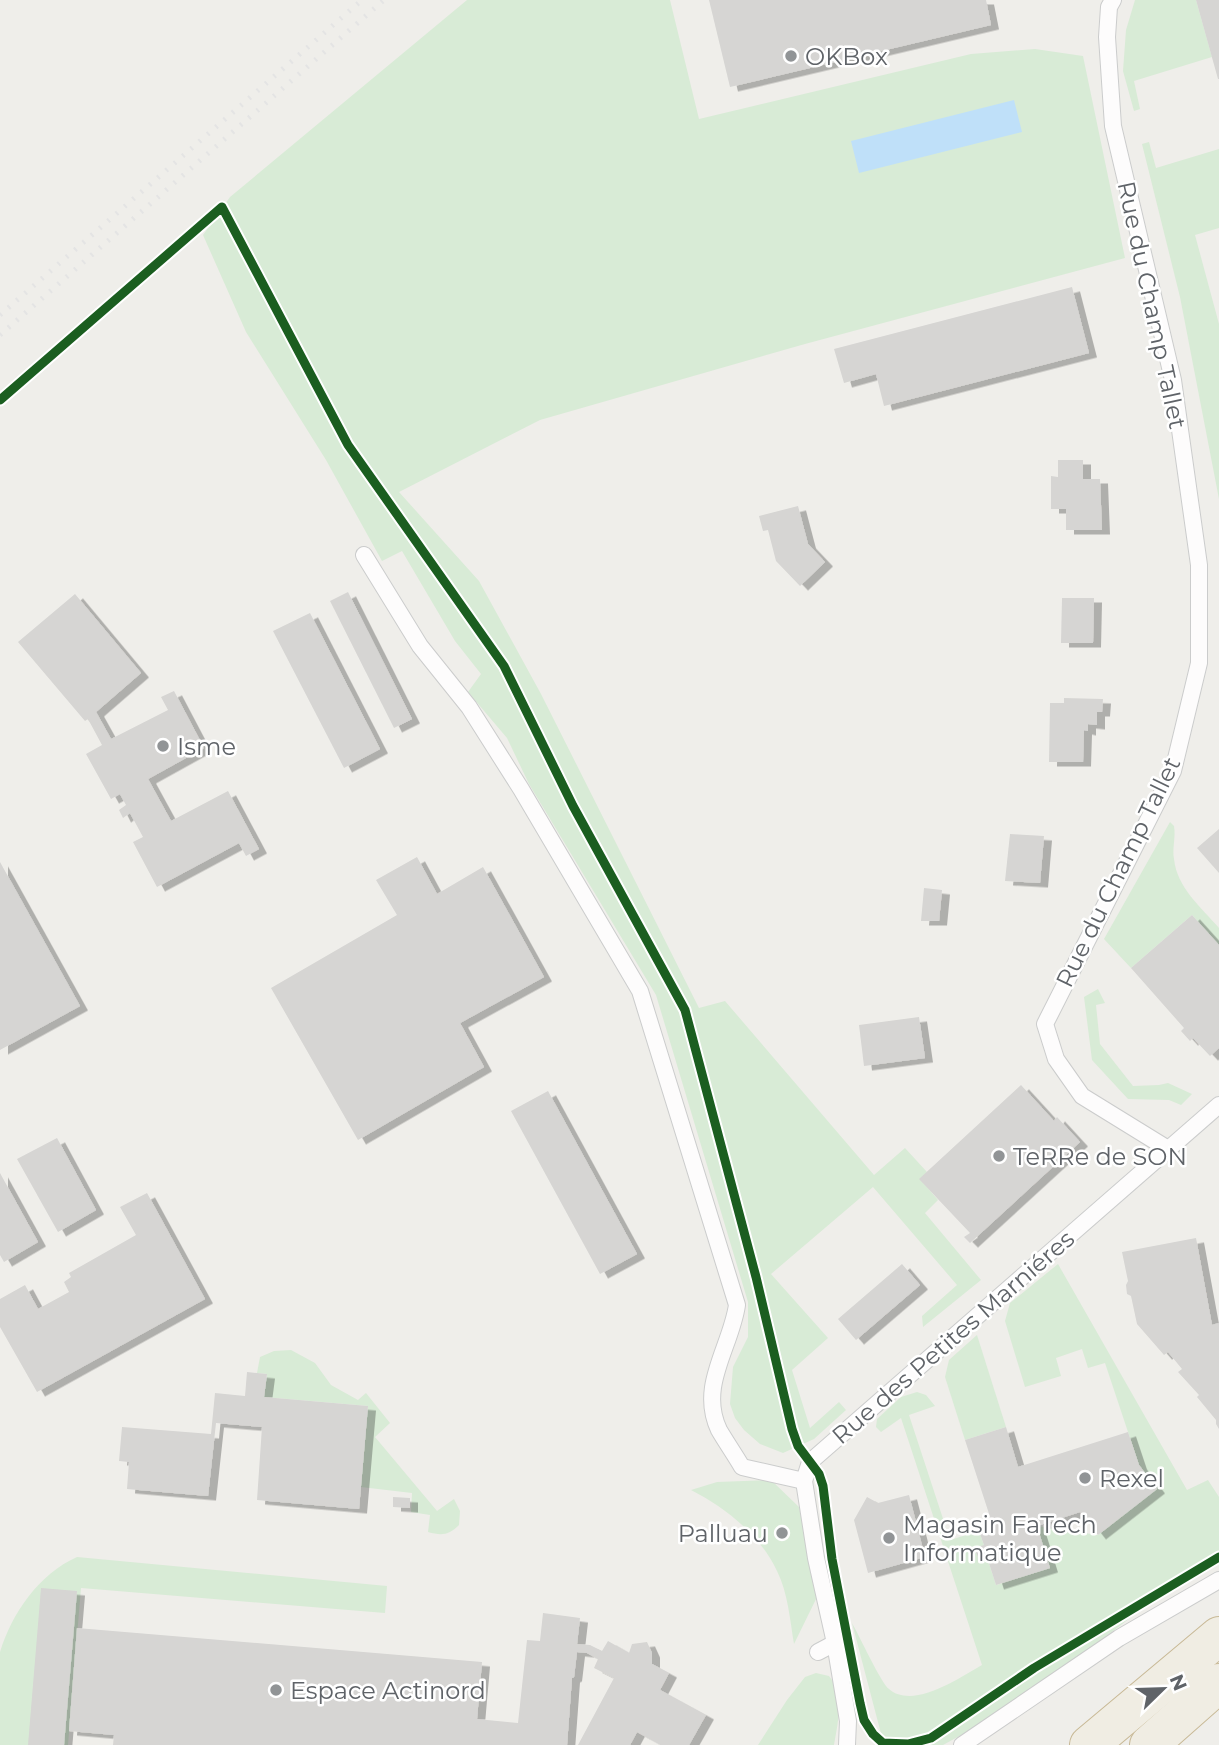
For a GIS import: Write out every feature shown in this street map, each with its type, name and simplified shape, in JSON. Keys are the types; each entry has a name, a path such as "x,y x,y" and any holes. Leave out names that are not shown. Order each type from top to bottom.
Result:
{"highway":[{"path":"1089,1745 1219,1636"},
{"path":"1149,1745 1219,1683"}],"lane":[{"name":"Rue du Champ Tallet","path":"1113,0 1109,7 1107,37 1113,126 1172,380 1199,565 1199,663 1172,771 1045,1024 1056,1059 1082,1096 1168,1149"},
{"path":"364,555 420,646 469,707 521,789 640,991 737,1305 734,1324 713,1380 712,1406 719,1429 742,1467 804,1481 848,1721 846,1745"},
{"name":"Rue des Petites Marniéres","path":"804,1481 810,1462 1219,1105"},
{"path":"962,1745 1119,1638 1219,1580"},
{"path":"818,1652 835,1643"}],"green space":[{"path":"467,0 670,0 699,119 971,54 1035,49 1083,56 1125,258 805,344 540,420 399,492 479,581 541,694 699,1008 725,1001 874,1175 905,1148 927,1172 920,1179 938,1200 925,1213 981,1280 923,1327 922,1316 957,1285 873,1187 771,1274 828,1338 792,1370 810,1428 839,1402 846,1410 814,1439 783,1453 760,1444 744,1430 735,1418 730,1404 733,1367 748,1337 748,1302 656,995 529,784 507,738 468,692 481,674 455,641 402,551 382,561 326,460 246,332 203,235 230,197"},
{"path":"1135,0 1196,0 1212,57 1134,81 1140,109 1134,111 1123,71 1126,30"},
{"path":"1149,142 1156,168 1219,149 1219,228 1195,235 1219,324 1219,499 1180,297 1142,144"},
{"path":"1170,822 1174,826 1176,869 1191,897 1219,928 1219,945 1192,915 1131,968 1104,939"},
{"path":"1098,989 1105,1003 1096,1005 1100,1044 1133,1086 1168,1083 1192,1094 1181,1105 1169,1100 1128,1099 1092,1060 1084,997"},
{"path":"1058,1264 1187,1490 1208,1480 1219,1497 1219,1560 1152,1601 1077,1659 985,1722 943,1745 884,1745 852,1623 885,1685 899,1695 910,1696 936,1690 982,1665 901,1418 881,1432 876,1427 877,1419 901,1397 917,1392 926,1395 935,1406 909,1415 950,1540 979,1531 984,1545 975,1549 978,1557 986,1554 996,1585 1050,1568 1037,1526 1098,1535 1157,1489 1139,1465 1105,1363 1088,1368 1082,1349 1056,1358 1061,1376 1025,1387 1005,1321 1010,1303"},
{"path":"977,1335 1006,1427 965,1440 945,1377 949,1360"},
{"path":"291,1350 315,1363 331,1385 358,1400 366,1393 390,1423 375,1437 437,1511 454,1499 460,1511 459,1525 445,1534 428,1532 430,1515 411,1512 412,1493 361,1487 368,1406 264,1397 267,1374 257,1373 260,1357 274,1351"},
{"path":"771,1480 799,1507 818,1595 794,1644 784,1588 770,1558 741,1524 717,1505 691,1490 717,1482"},
{"path":"77,1557 387,1586 385,1613 81,1588 68,1745 0,1745 0,1652 5,1637 20,1609 39,1584 63,1564"},
{"path":"816,1673 829,1676 839,1700 834,1745 758,1745 805,1677"}],"water":[{"path":"1014,100 1022,132 859,173 851,141"}],"building":[{"name":"OKBox","path":"709,0 986,0 991,25 730,87"},
{"path":"1196,0 1219,0 1219,79 1218,79"},
{"path":"1072,287 1089,353 884,406 876,374 844,383 834,349"},
{"path":"1058,460 1083,460 1083,479 1100,479 1102,530 1066,530 1066,509 1051,509 1051,476 1058,477"},
{"path":"798,506 808,544 825,562 800,586 776,561 768,530 763,531 759,516"},
{"path":"348,592 412,719 394,728 330,601"},
{"path":"75,594 141,673 96,712 111,739 168,710 161,697 174,691 204,748 148,779 171,821 228,791 259,849 246,856 239,843 157,887 133,842 143,837 130,813 123,818 119,810 126,805 120,794 111,799 86,754 102,745 88,719 85,721 18,642"},
{"path":"1062,598 1094,598 1093,643 1061,643"},
{"path":"310,613 380,749 344,768 273,631"},
{"path":"1064,698 1103,699 1102,712 1097,712 1097,725 1088,724 1088,731 1084,730 1083,762 1049,762 1050,703 1064,703"},
{"path":"1219,829 1219,873 1197,848"},
{"path":"1010,834 1044,836 1040,883 1005,881"},
{"path":"417,857 437,894 483,867 544,977 460,1023 484,1067 358,1140 271,988 397,915 376,880"},
{"path":"0,862 80,1006 0,1050"},
{"path":"924,888 942,890 939,921 921,921"},
{"path":"1192,915 1219,945 1219,1048 1210,1056 1193,1038 1190,1041 1181,1031 1184,1028 1131,968"},
{"path":"919,1017 925,1058 864,1066 859,1025"},
{"name":"TeRRe de SON","path":"1021,1085 1054,1121 1057,1117 1080,1142 970,1243 964,1237 970,1233 919,1179"},
{"path":"548,1091 637,1254 600,1274 511,1111"},
{"path":"57,1138 96,1210 58,1232 17,1159"},
{"path":"0,1173 38,1242 4,1262 0,1255"},
{"path":"147,1193 205,1299 37,1392 0,1327 0,1299 25,1285 38,1309 69,1292 64,1282 71,1277 69,1273 136,1235 120,1207"},
{"path":"1196,1238 1212,1325 1219,1323 1219,1429 1216,1420 1197,1397 1199,1395 1178,1372 1182,1369 1168,1352 1164,1355 1137,1324 1131,1296 1127,1294 1128,1281 1122,1252"},
{"path":"902,1264 920,1285 856,1340 838,1319"},
{"path":"247,1372 267,1374 264,1397 368,1406 359,1509 257,1500 262,1427 216,1423 208,1496 127,1489 129,1462 119,1461 122,1427 211,1434 215,1393 245,1396"},
{"path":"1006,1427 1018,1467 1128,1432 1139,1465 1157,1489 1098,1535 1080,1512 1037,1526 1050,1568 996,1585 986,1554 978,1557 974,1548 984,1545 979,1531 993,1526 965,1440"},
{"name":"Magasin FaTech Informatique","path":"909,1495 925,1557 868,1573 854,1520 867,1497 878,1503"},
{"path":"393,1497 410,1498 410,1508 393,1507"},
{"path":"41,1588 77,1591 64,1745 28,1745"},
{"name":"Espace Actinord","path":"543,1613 580,1618 577,1644 590,1645 602,1651 608,1641 629,1653 632,1644 647,1642 652,1653 652,1664 669,1673 660,1690 706,1715 689,1745 661,1745 637,1732 630,1745 578,1745 614,1678 594,1668 598,1659 587,1653 577,1652 572,1678 567,1745 113,1745 114,1735 69,1731 77,1628 482,1662 477,1719 518,1723 527,1640 540,1641"}],"railway":[{"path":"0,315 362,0"},
{"path":"0,335 384,0"}],"cycle path":[{"path":"0,400 222,207 348,445 504,666 573,806 685,1010 756,1277 792,1429 798,1446 819,1474 823,1486 832,1559 860,1703 864,1720 873,1734 883,1743 908,1744 931,1738 1034,1668 1219,1557"}],"place":[{"name":"OKBox","path":"791,56"},
{"name":"Isme","path":"163,746"},
{"name":"TeRRe de SON","path":"999,1156"},
{"name":"Rexel","path":"1085,1478"},
{"name":"Palluau","path":"782,1533"},
{"name":"Magasin FaTech Informatique","path":"889,1538"},
{"name":"Espace Actinord","path":"276,1690"}]}
